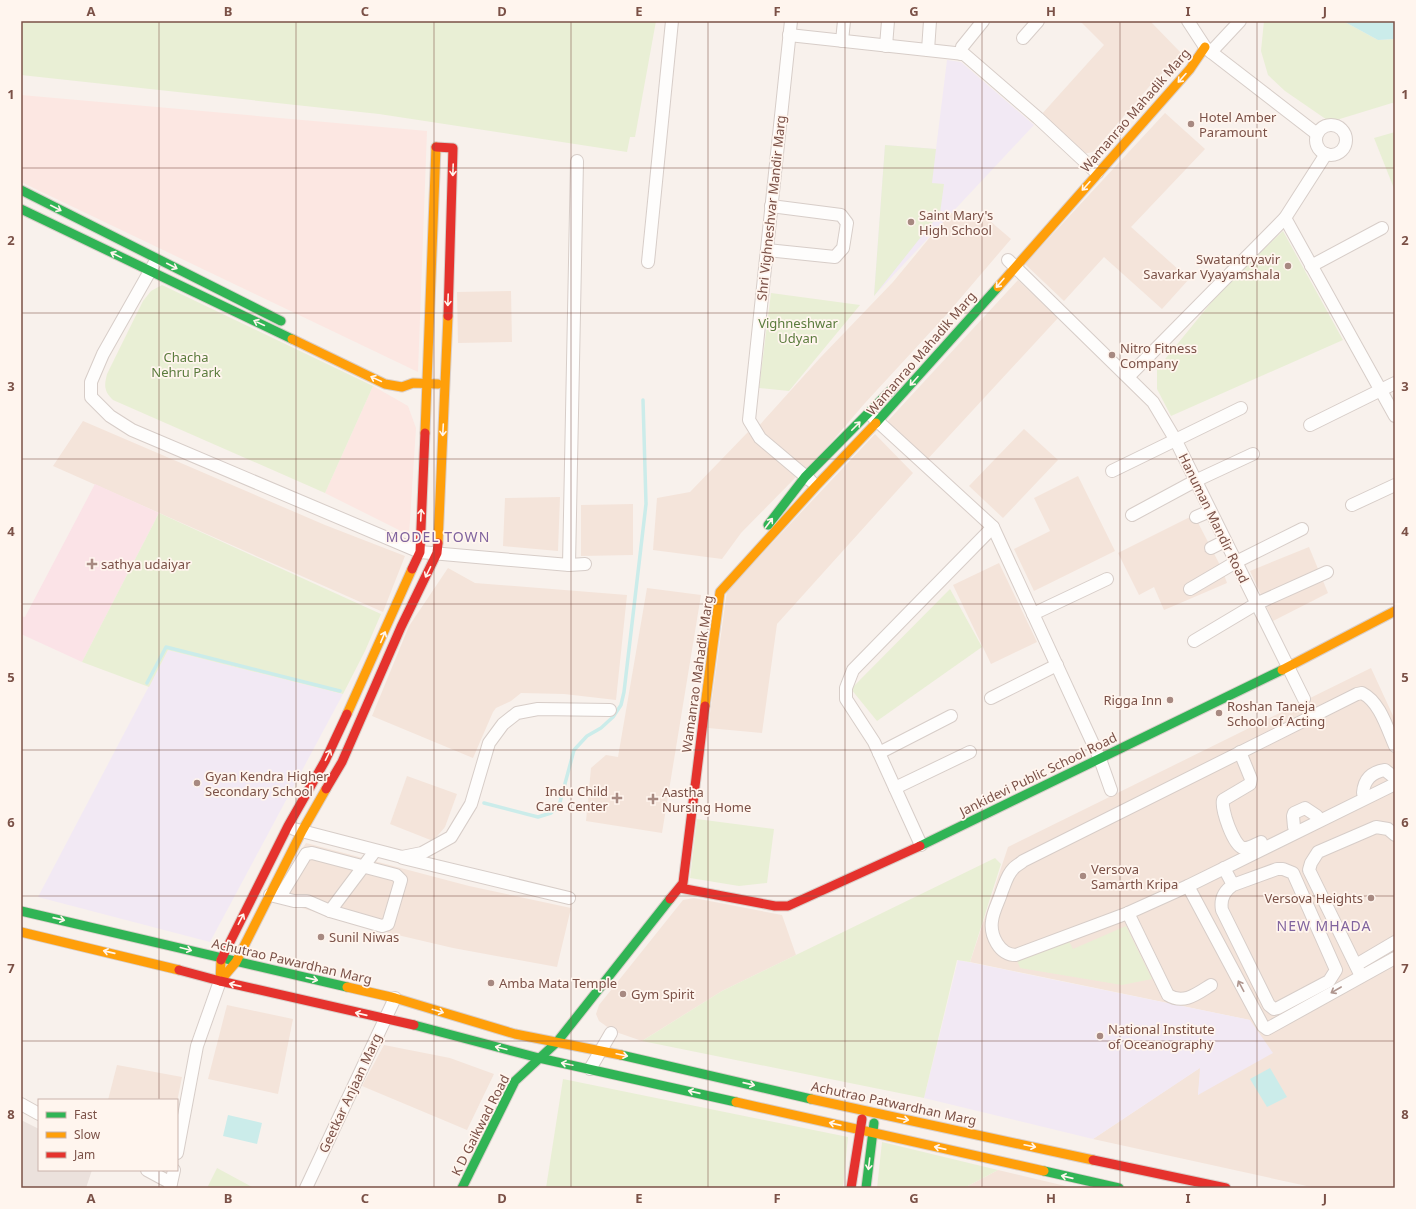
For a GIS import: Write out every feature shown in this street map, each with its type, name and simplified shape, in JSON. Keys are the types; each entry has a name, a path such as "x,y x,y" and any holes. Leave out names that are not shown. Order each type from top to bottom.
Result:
{"street":[{"path":"648,262 672,21"},
{"name":"Shri Vighneshvar Mandir Marg","path":"791,21 749,420 760,438 816,486"},
{"path":"842,41 844,21"},
{"path":"886,46 888,21"},
{"path":"928,50 930,21"},
{"path":"961,54 962,47 983,21"},
{"path":"1023,38 1038,21"},
{"path":"1188,21 1208,50 1317,134"},
{"path":"1208,50 1240,21"},
{"path":"789,36 964,54 1038,118 1094,170"},
{"name":"Wamanrao Mahadik Marg","path":"557,1042 683,883 718,597 720,592 816,486 1009,264 1094,170 1188,58 1208,50"},
{"path":"1332,125 1341,129 1345,135 1346,143 1343,149 1333,155 1326,154 1320,151 1316,144 1317,134 1321,128 1332,125"},
{"path":"178,1148 197,1046 220,982 221,958 288,826 329,754 374,658 420,552 428,383 436,147 453,148 445,384 437,553 401,627 342,762 302,832 275,896"},
{"path":"1128,377 1284,218 1326,154"},
{"path":"569,565 577,161"},
{"name":"Wamanrao Mahadik Marg","path":"1081,178 1094,170"},
{"path":"291,326 24,192 21,208 150,272 385,384 402,387 413,383 445,384"},
{"path":"767,250 835,257 843,248 846,222 841,216 771,206"},
{"path":"1284,218 1395,416"},
{"path":"1311,266 1382,228"},
{"name":"Wamanrao Mahadik Marg","path":"1009,264 1020,248"},
{"path":"157,259 103,354 91,382 91,397 110,416 132,430 420,552 569,565 585,564"},
{"name":"Hanuman Mandir Road","path":"1009,264 1154,402 1175,439 1304,699"},
{"path":"405,377 413,383"},
{"name":"Wamanrao Mahadik Marg","path":"680,888 679,882 711,592 757,538 805,477 874,418 900,380"},
{"path":"1310,425 1395,383"},
{"path":"1112,471 1241,408"},
{"path":"874,418 993,527 1100,759 1111,790"},
{"path":"1132,515 1195,482 1254,454"},
{"path":"1352,505 1395,485"},
{"path":"1196,517 1210,511"},
{"path":"922,845 879,753 846,699 846,688 853,670 993,527"},
{"path":"1190,589 1236,562 1302,529"},
{"path":"1211,548 1225,541"},
{"path":"1194,641 1256,604 1327,572"},
{"path":"1033,614 1107,579"},
{"name":"Jankidevi Public School Road","path":"680,888 775,906 788,906 922,845 1288,668 1395,612"},
{"path":"991,698 1057,665"},
{"path":"1395,746 1376,706 1371,699 1362,693 1240,752 1012,869 1007,878 992,920 991,929 995,941 1001,949 1007,953 1016,955 1128,913 1188,886 1395,784"},
{"path":"402,857 422,852 451,837 471,804 489,743 503,724 517,713 538,709 610,710"},
{"path":"879,753 951,716"},
{"path":"895,788 970,752"},
{"path":"1240,752 1251,779 1250,784 1247,788 1227,797 1222,803 1234,840 1240,846 1247,848 1395,778"},
{"path":"288,826 302,832 375,851 569,898"},
{"path":"1359,970 1309,870 1311,863 1318,852 1376,827 1388,829 1395,836"},
{"path":"330,911 375,851"},
{"path":"220,982 236,962 275,896 306,854 312,853 396,875 402,880 388,924 382,926 330,911 306,900 294,901 275,896"},
{"path":"1224,868 1233,885"},
{"path":"1277,869 1283,869 1294,873 1336,970 1329,981 1278,1008 1274,1009 1269,1005 1222,910 1222,899 1226,890 1233,885 1277,869"},
{"path":"1188,886 1263,1026 1267,1029 1359,970 1395,942"},
{"name":"Achutrao Pawardhan Marg","path":"21,911 144,938 236,962 395,998 515,1034 557,1042"},
{"path":"1128,913 1168,995 1174,998 1188,998 1211,985"},
{"path":"21,932 139,959 220,982 539,1058 860,1130 1099,1186 1119,1188"},
{"path":"1359,970 1395,958"},
{"name":"Geetkar Anjaan Marg","path":"306,1188 395,998"},
{"path":"590,1069 611,1032"},
{"name":"Achutrao Patwardhan Marg","path":"557,1042 876,1113 1226,1188"},
{"name":"K D Gaikwad Road","path":"462,1188 515,1081 557,1042"},
{"path":"21,1104 38,1113"},
{"path":"852,1188 863,1110"},
{"path":"866,1188 876,1113"},
{"path":"1099,1186 1102,1162"},
{"path":"149,1171 171,1185 174,1171"}],"shaded area":[{"path":"1080,21 1150,21 1182,54 1154,81 1093,152 1083,154 1041,115 1104,45"},
{"name":"Saint Mary's High School","path":"947,60 961,62 1034,125 874,296 885,145 936,149"},
{"path":"21,95 427,131 418,372 21,182"},
{"path":"1165,113 1205,149 1131,227 1189,279 1162,309 1104,257 1064,301 1025,264"},
{"path":"950,213 983,215 1011,239 947,314 865,403 805,473 756,429 820,358 893,282"},
{"path":"1018,280 1058,318 925,462 885,424"},
{"path":"511,291 512,342 458,343 457,292"},
{"path":"373,386 408,406 416,428 409,535 325,493"},
{"path":"83,421 325,525 405,556 383,612 53,466"},
{"path":"1024,429 1058,460 1003,518 969,486"},
{"path":"748,432 798,475 741,533 722,559 653,550 657,498 690,492"},
{"path":"875,434 913,473 777,624 762,733 708,728 727,591"},
{"path":"1078,476 1115,551 1034,591 1014,549 1050,531 1034,498"},
{"name":"sathya udaiyar","path":"95,484 159,513 82,662 21,634 21,616 25,617"},
{"path":"560,497 558,551 503,546 505,498"},
{"path":"633,504 633,555 581,556 581,505"},
{"path":"1194,515 1222,569 1227,583 1164,610 1154,587 1139,595 1118,553"},
{"path":"1309,547 1328,593 1273,621 1250,571"},
{"path":"999,563 1037,642 991,664 953,585"},
{"path":"448,568 475,583 627,595 616,700 564,694 521,693 511,701 496,708 493,712 473,758 372,716 409,626"},
{"path":"647,588 701,595 662,833 586,821 591,768 606,755 618,757"},
{"name":"Gyan Kendra Higher Secondary School","path":"168,650 343,694 210,942 38,897"},
{"path":"1371,668 1395,720 1395,1188 1316,1188 1093,1139 1201,1067 1198,1095 1250,1020 970,962 1008,847"},
{"path":"407,776 457,794 445,827 433,841 390,824"},
{"path":"306,843 469,886 571,908 557,967 453,948 389,933 270,899"},
{"path":"694,898 782,915 796,955 722,991 642,1041 613,1031 599,1021 596,1014 599,1005 683,900"},
{"name":"National Institute of Oceanography","path":"958,960 1250,1020 1273,1053 1198,1095 1200,1068 1093,1139 924,1098"},
{"path":"227,1005 293,1019 278,1094 208,1079"},
{"path":"384,1045 450,1058 494,1074 467,1130 362,1086"},
{"path":"117,1065 182,1077 178,1099 108,1099"},
{"path":"21,1120 38,1128 38,1171 92,1171 86,1188 21,1188"},
{"path":"998,1170 1074,1188 964,1188"}],"green space":[{"path":"21,21 656,21 635,137 630,137 627,152 379,114 21,75"},
{"path":"1264,21 1343,21 1378,40 1395,39 1395,104 1392,103 1330,122 1285,91 1268,75 1261,51"},
{"path":"1395,132 1395,191 1374,138"},
{"path":"885,145 936,149 932,183 944,184 940,213 874,296"},
{"path":"1283,231 1343,340 1171,416 1157,389 1157,369 1223,288"},
{"name":"Chacha Nehru Park","path":"162,285 373,386 325,493 113,400 110,397 105,382 107,374 143,301 151,291"},
{"name":"Vighneshwar Udyan","path":"771,293 860,305 789,391 759,388"},
{"path":"159,513 381,614 365,651 343,694 168,650 149,687 82,662"},
{"path":"950,589 982,647 877,721 851,689"},
{"path":"697,819 774,829 767,883 739,886 690,878"},
{"path":"995,858 1001,864 970,962 957,960 924,1098 642,1041 722,991"},
{"path":"1126,926 1152,979 1122,985 1020,968 1016,958 1066,935 1073,949"},
{"path":"563,1079 848,1137 843,1188 546,1188"},
{"path":"882,1142 998,1170 964,1188 877,1188"},
{"path":"217,1168 254,1188 207,1188"}],"water":[{"path":"1343,21 1395,21 1395,39 1378,40"},
{"path":"1270,1068 1287,1097 1267,1107 1250,1079"},
{"path":"228,1115 262,1123 257,1144 223,1136"}],"waterway":[{"path":"484,803 538,817 551,813 559,806 574,750 587,736 601,728 613,717 621,705 624,692 646,504 643,400"},
{"path":"147,683 166,647 340,691"}],"traffic: fast":[{"path":"21,190 281,321"},
{"path":"21,209 292,339"},
{"path":"876,423 998,287"},
{"path":"768,525 805,477 893,388"},
{"path":"920,846 1282,670"},
{"path":"462,1188 515,1081 557,1042 670,899"},
{"path":"21,911 347,987"},
{"path":"414,1025 539,1058 736,1102"},
{"path":"621,1055 811,1099"},
{"path":"866,1188 874,1123"},
{"path":"1044,1171 1119,1188"}],"traffic: slow":[{"path":"998,287 1190,69 1205,47"},
{"path":"425,433 436,147"},
{"path":"438,543 448,316"},
{"path":"292,339 385,384 402,387 413,383 438,384"},
{"path":"705,706 720,592 816,486 876,423"},
{"path":"347,714 412,569"},
{"path":"1282,670 1395,611"},
{"path":"221,960 220,981 236,962 302,831 326,789"},
{"path":"21,932 179,970"},
{"path":"347,987 395,998 515,1034 621,1055"},
{"path":"811,1099 1093,1160"},
{"path":"736,1102 1044,1171"}],"traffic: jam":[{"path":"436,147 453,148 448,316"},
{"path":"412,569 420,552 425,433"},
{"path":"326,789 342,762 401,627 437,553 438,543"},
{"path":"670,899 683,883 705,706"},
{"path":"221,960 288,826 325,761 347,714"},
{"path":"680,888 775,906 788,906 920,846"},
{"path":"179,970 220,981 414,1025"},
{"path":"851,1188 862,1119"},
{"path":"1093,1160 1226,1188"}],"place":[{"name":"Hotel Amber Paramount","path":"1191,124"},
{"name":"Saint Mary's High School","path":"911,222"},
{"name":"Swatantryavir Savarkar Vyayamshala","path":"1288,266"},
{"name":"Nitro Fitness Company","path":"1112,355"},
{"name":"sathya udaiyar","path":"92,564"},
{"name":"Rigga Inn","path":"1170,700"},
{"name":"Roshan Taneja School of Acting","path":"1219,713"},
{"name":"Gyan Kendra Higher Secondary School","path":"197,783"},
{"name":"Indu Child Care Center","path":"617,798"},
{"name":"Aastha Nursing Home","path":"653,799"},
{"name":"Versova Samarth Kripa","path":"1083,876"},
{"name":"Versova Heights","path":"1371,898"},
{"name":"Sunil Niwas","path":"321,937"},
{"name":"Amba Mata Temple","path":"491,983"},
{"name":"Gym Spirit","path":"623,994"},
{"name":"National Institute of Oceanography","path":"1100,1036"}],"district":[{"name":"MODEL TOWN","path":"438,536"},
{"name":"NEW MHADA","path":"1324,925"}]}
